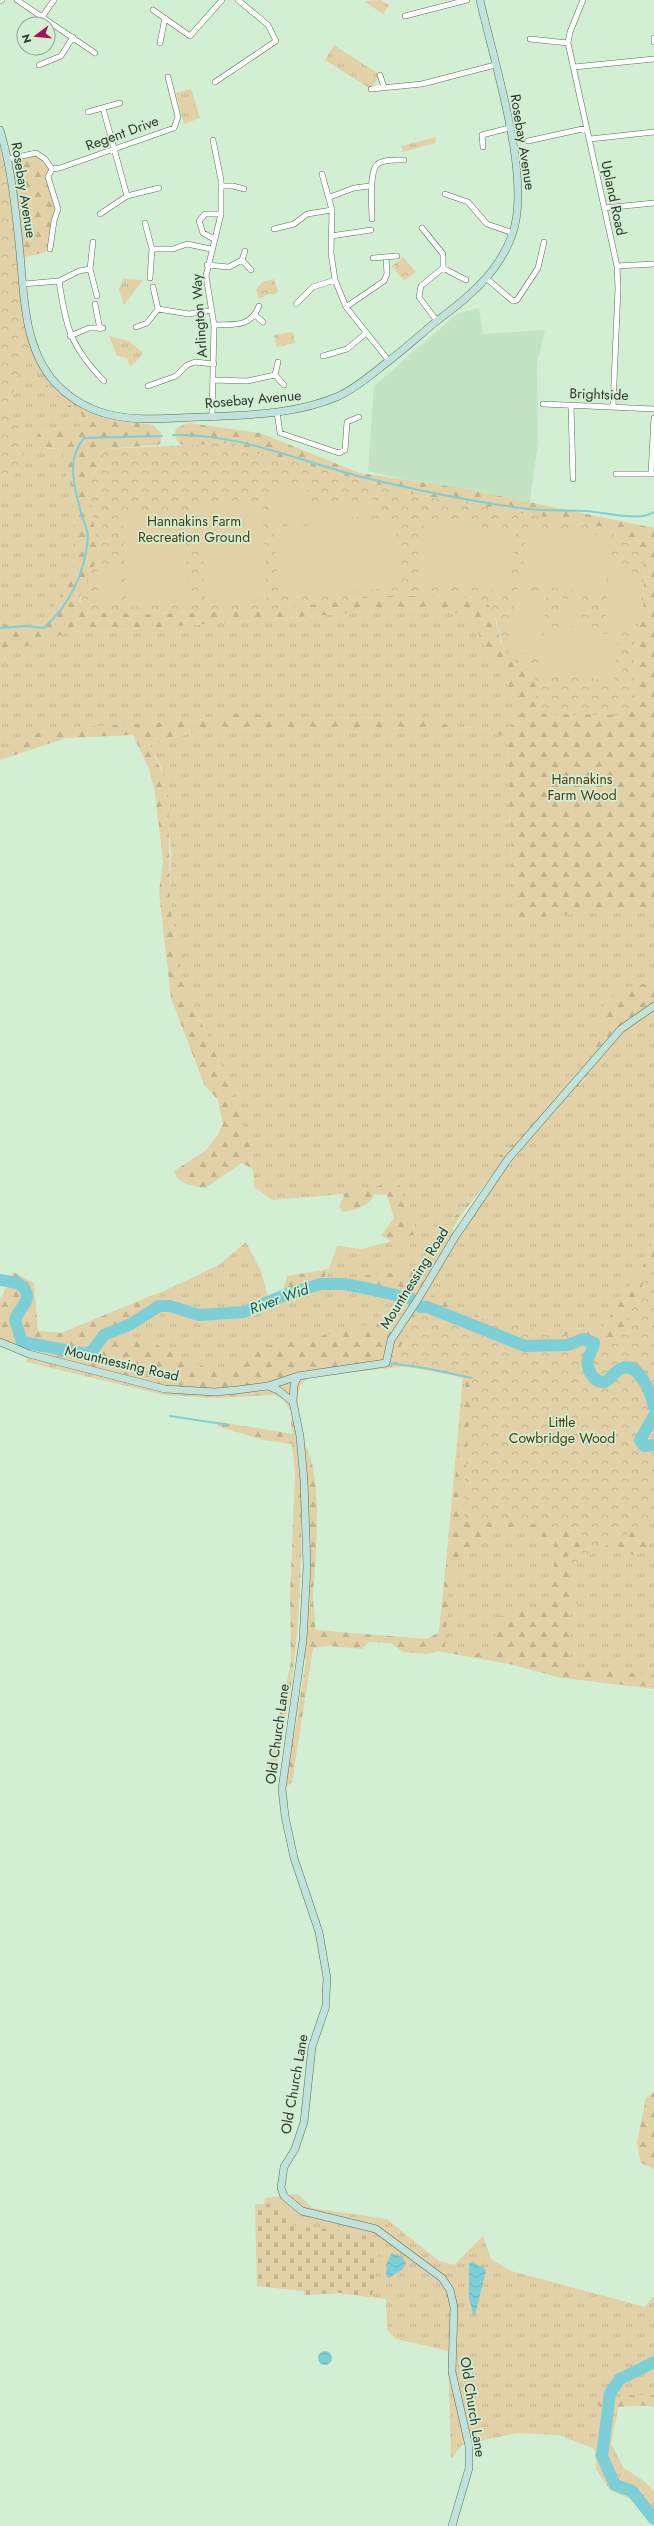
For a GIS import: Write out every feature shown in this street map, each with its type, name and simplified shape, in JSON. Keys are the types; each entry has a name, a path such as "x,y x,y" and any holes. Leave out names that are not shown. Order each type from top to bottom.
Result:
{"street":[{"path":"17,0 39,16"},
{"path":"43,16 54,0"},
{"path":"153,10 190,36 221,0"},
{"path":"215,82 276,41 268,25 238,0"},
{"path":"405,16 467,0"},
{"name":"Rosebay Avenue","path":"0,130 8,159 28,323 36,350 49,375 68,395 90,408 124,418 212,416 277,412 310,406 338,396 372,376 388,361 465,300 504,256 513,233 518,209 519,182 509,128 480,0"},
{"name":"Upland Road","path":"583,0 570,32 568,43 617,266 618,288 614,406"},
{"path":"160,43 165,18"},
{"path":"56,26 74,37 95,53"},
{"path":"39,65 61,56 74,37"},
{"path":"530,39 568,43"},
{"path":"574,67 654,59"},
{"path":"371,89 422,84 495,66"},
{"path":"380,75 384,87"},
{"name":"Regent Drive","path":"52,169 174,128 178,116 168,77"},
{"path":"88,112 120,103"},
{"path":"103,108 126,196"},
{"path":"483,147 482,135 509,128"},
{"path":"528,141 587,128"},
{"path":"590,139 654,132"},
{"name":"Arlington Way","path":"212,416 214,325 206,284 207,265 221,214 221,186 213,140"},
{"path":"8,159 36,153 45,159 52,169 48,177 58,209 54,221 50,249"},
{"path":"372,219 370,186 375,166 380,162 404,160"},
{"path":"322,174 330,197 332,210 331,253 335,280 346,307 365,334 388,361"},
{"path":"221,186 233,186 244,189"},
{"path":"330,197 354,188 370,186"},
{"path":"100,214 126,196 159,188"},
{"path":"445,194 468,202 487,224 513,233"},
{"path":"604,208 654,203"},
{"path":"274,229 294,224 313,212 332,210"},
{"path":"214,239 203,233 200,221 205,214 221,214"},
{"path":"145,223 152,249 150,278"},
{"path":"422,228 441,249 445,260 443,268 427,279 419,290 419,297 437,321"},
{"path":"331,236 371,230"},
{"path":"93,242 90,269 97,296"},
{"path":"486,278 499,291 514,301 517,300 538,268 544,242"},
{"path":"152,249 173,249 187,244 211,250"},
{"path":"207,265 229,267 242,260 245,251"},
{"path":"373,258 397,256"},
{"path":"346,307 384,281 387,274 386,258"},
{"path":"242,260 250,270"},
{"path":"617,266 654,264"},
{"path":"443,268 466,280"},
{"path":"23,284 59,281 79,271 90,269"},
{"path":"296,304 313,287 335,280"},
{"path":"59,281 65,319 70,336 83,358 104,380"},
{"path":"153,287 158,309"},
{"path":"70,336 89,328 101,329 95,304"},
{"path":"214,325 240,324 249,321 255,315 259,306"},
{"path":"158,309 189,314 212,310"},
{"path":"136,327 147,323 158,309"},
{"path":"255,315 264,322"},
{"path":"323,356 347,349 365,334"},
{"path":"148,386 176,376 187,364 195,362 214,364"},
{"path":"275,375 278,362"},
{"path":"213,380 247,382 275,375"},
{"path":"275,375 284,385"},
{"name":"Brightside","path":"543,404 654,409"},
{"path":"571,405 573,479"},
{"path":"277,412 280,433 339,453 344,450 347,422 359,417"},
{"path":"616,474 652,474 654,418"},
{"name":"Mountnessing Road","path":"0,1342 29,1354 165,1389 215,1392 268,1386 298,1376 386,1363 391,1340 406,1320 455,1237 508,1159 621,1029 654,1006"},
{"name":"Old Church Lane","path":"298,1376 294,1385 293,1402 300,1436 305,1488 307,1567 303,1640 282,1789 285,1816 294,1858 319,1932 325,1963 326,2006 312,2047 304,2122 295,2149 284,2167 281,2188 284,2196 302,2211 376,2229 442,2278 450,2290 454,2307 452,2372 469,2446 469,2468 452,2526"},
{"path":"268,1386 278,1390 293,1402"}],"shaded area":[{"path":"479,308 483,334 545,330 537,364 538,442 529,507 368,471 374,386 459,313"}],"green space":[{"path":"381,0 389,5 383,14 364,1"},
{"path":"334,45 380,75 371,89 325,60"},
{"path":"191,89 200,118 184,124 176,93"},
{"path":"436,137 435,143 403,152 401,146"},
{"name":"Hannakins Farm Wood","path":"0,147 9,192 22,304 34,355 31,355 38,373 43,381 57,396 81,412 82,409 108,418 153,425 161,433 161,443 158,445 103,449 101,465 93,473 90,481 90,490 97,532 98,550 93,570 79,602 90,612 154,614 271,609 395,595 478,598 489,603 494,611 500,641 507,652 535,675 635,692 634,646 643,611 644,559 631,544 619,541 609,528 411,494 270,455 244,452 237,447 236,443 184,446 179,443 176,438 176,428 189,423 260,433 360,473 466,489 654,528 654,910 639,907 514,920 508,743 503,736 475,729 429,731 399,728 361,733 293,727 194,732 150,745 168,786 170,900 176,947 184,984 234,1095 243,1128 248,1135 260,1191 254,1187 253,1169 242,1163 205,1188 182,1182 178,1179 174,1171 206,1150 218,1135 223,1124 218,1100 204,1084 171,998 159,892 163,862 155,793 149,769 133,735 66,738 0,760 0,749 11,747 41,731 200,720 238,713 276,717 415,718 460,727 509,730 523,711 467,614 405,609 138,629 68,632 40,643 15,649 0,661 0,623 19,627 42,625 51,614 71,574 77,555 72,489 66,474 64,450 37,446 35,439 40,432 51,431 55,428 65,431 80,426 82,414 73,410 56,398 37,374 29,355 14,356 18,373 10,407 24,443 24,460 15,476 0,480"},
{"path":"0,147 9,192 22,304 34,355 14,357 18,373 10,407 24,443 24,460 15,476 0,480"},
{"path":"36,153 52,169 45,179 54,201 55,209 46,252 21,258 8,159"},
{"path":"403,257 416,272 404,281 392,266"},
{"path":"123,279 143,280 124,305 119,290"},
{"path":"274,279 278,291 274,295 268,294 259,299 256,290 262,282"},
{"path":"293,332 295,343 277,347 274,335"},
{"path":"109,336 129,341 143,353 133,365 130,366 127,358 117,356"},
{"path":"34,355 55,385 82,409 81,426 65,431 55,428 51,431 40,432 45,448 64,450 66,474 72,489 77,555 71,574 51,614 42,625 19,627 0,623 0,480 15,476 24,443 10,407 18,373 14,356"},
{"name":"Hannakins Farm Recreation Ground","path":"236,443 237,447 243,452 270,455 411,494 609,528 619,541 631,544 640,551 644,559 643,611 634,646 635,692 626,715 536,714 535,675 519,664 506,651 502,643 492,609 478,598 395,595 271,609 154,614 90,612 82,610 81,595 98,553 91,501 90,477 101,465 103,449"},
{"path":"307,483 308,503 377,499 378,516 270,522 268,485"},
{"path":"262,502 267,599 205,602 200,505"},
{"path":"184,510 189,604 127,607 122,513"},
{"path":"424,520 516,531 509,592 417,581"},
{"path":"396,521 400,588 278,594 275,527"},
{"path":"526,527 611,536 605,593 521,585"},
{"path":"97,567 120,567 121,603 98,603"},
{"path":"610,569 642,573 635,631 604,628"},
{"path":"516,589 547,593 540,655 509,652"},
{"path":"559,598 583,601 580,627 556,624"},
{"path":"405,609 467,614 523,711 509,730 460,727 415,718 276,717 238,713 200,720 41,731 11,747 0,749 0,661 15,649 40,643 68,632 138,629"},
{"path":"545,627 618,635 614,681 540,673"},
{"path":"293,727 361,733 399,728 429,731 475,729 503,736 508,742 514,920 639,907 654,910 654,983 637,984 599,1017 602,1026 595,1048 584,1064 521,1136 498,1157 477,1191 461,1211 446,1224 459,1235 517,1154 552,1113 584,1081 608,1048 629,1026 654,1010 654,1238 642,1268 602,1328 553,1329 617,1331 654,1251 654,1689 558,1677 510,1664 438,1651 463,1377 408,1366 310,1377 300,1387 298,1395 299,1409 290,1410 283,1399 275,1395 216,1398 165,1395 26,1362 38,1331 73,1334 219,1265 246,1242 261,1271 268,1297 283,1290 285,1294 325,1280 337,1246 362,1249 417,1234 414,1222 407,1215 398,1180 389,1181 362,1191 272,1200 260,1191 248,1135 243,1128 234,1095 184,984 176,947 170,900 171,851 162,769 150,745 194,732","holes":["429,1294 491,1322 436,1315"]},
{"path":"654,983 654,1010 629,1026 559,1110 552,1113 486,1183 452,1229 446,1224 461,1211 477,1191 498,1157 521,1136 584,1064 595,1048 602,1026 599,1017 606,1001 621,990 637,984"},
{"path":"388,1180 398,1180 407,1215 414,1222 417,1234 391,1241 381,1235 394,1218 387,1195 374,1194 366,1205 357,1209 342,1212 339,1206 344,1196 342,1194 378,1186"},
{"path":"439,1236 446,1240 427,1271 423,1291 491,1322 531,1330 602,1328 642,1268 654,1238 654,1260 616,1344 616,1355 421,1307 392,1364 237,1390 165,1389 0,1342 0,1300 13,1272 34,1283 38,1331 61,1333 158,1293 163,1298 160,1317 138,1321 130,1325 121,1337 152,1342 185,1360 219,1372 268,1346 345,1331 410,1312 417,1302 411,1299 354,1286 360,1284 363,1275 398,1272 417,1264 425,1257"},
{"name":"Little Cowbridge Wood","path":"654,1260 654,1518 571,1566 567,1560 569,1549 582,1555 582,1533 524,1522 466,1522 463,1509 472,1381 452,1375 392,1364 421,1307 616,1344"},
{"path":"329,1269 321,1284 285,1295 283,1290 287,1276"},
{"path":"466,1378 472,1381 463,1509 466,1522 524,1522 583,1533 582,1552 569,1549 573,1583 580,1593 598,1603 570,1603 571,1667 653,1675 653,1669 654,1686 631,1686 558,1677 510,1664 438,1651 427,1654 403,1652 391,1643 369,1642 362,1649 330,1646 313,1648 292,1782 287,1786 287,1763 295,1730 306,1660 301,1650 307,1567 300,1436 308,1451 313,1469 316,1491 317,1536 313,1596 315,1630 427,1639 439,1632","holes":["489,1529 533,1533 555,1541 554,1568 551,1572 552,1602 503,1615 495,1621 495,1652 484,1651 476,1654 445,1648 449,1587 457,1559"]},
{"path":"293,1415 298,1440 301,1479 300,1582 296,1645 288,1708 275,1771 271,1772 268,1769 291,1662 290,1597 295,1474 292,1444 263,1440 217,1426 220,1422 293,1434 291,1422"},
{"path":"635,1530 643,1534 650,1541 646,1549 635,1555 619,1552 617,1539"},
{"path":"654,2092 654,2169 641,2163 637,2143 646,2098"},
{"path":"298,2194 312,2208 387,2219 439,2261 454,2265 483,2236 491,2259 511,2271 645,2307 654,2296 654,2407 643,2404 619,2404 611,2444 624,2468 644,2481 654,2492 654,2521 635,2501 610,2490 596,2469 595,2449 559,2435 517,2433 462,2445 451,2459 448,2351 396,2339 387,2330 386,2299 339,2293 305,2295 304,2291 257,2286 265,2198"},
{"path":"255,2205 276,2205 297,2227 332,2229 380,2239 372,2296 369,2297 339,2293 305,2295 304,2291 257,2286"},
{"path":"629,2395 654,2395 654,2407 600,2407 595,2401 597,2398 614,2401"}],"water":[{"path":"392,2253 402,2257 406,2263 403,2269 389,2278 386,2275 387,2262"},
{"path":"472,2261 479,2266 483,2266 486,2271 475,2315 473,2314 469,2298 469,2264"},
{"path":"325,2351 330,2353 332,2358 330,2363 325,2365 320,2363 318,2358 320,2353"}],"waterway":[{"path":"173,435 221,438 245,443 362,477 486,503 528,509 586,511 621,516 640,516 648,515 654,512"},
{"path":"0,628 25,626 44,628 61,609 75,587 84,563 88,537 73,476 75,456 78,447 84,438 162,436"},
{"name":"River Wid","path":"0,1280 18,1283 27,1293 26,1302 15,1320 22,1342 87,1354 93,1350 104,1335 131,1324 159,1306 170,1306 199,1315 244,1312 287,1294 321,1284 345,1284 411,1299 421,1307 427,1307 525,1346 568,1345 583,1339 594,1343 588,1359 588,1367 594,1378 601,1382 605,1382 620,1369 627,1367 633,1369 643,1379 654,1407"},
{"path":"388,1363 425,1368 472,1378"},
{"path":"170,1416 229,1425"},
{"name":"River Wid","path":"654,1416 640,1440 644,1446 654,1445"},
{"name":"River Wid","path":"654,2362 620,2379 610,2393 602,2456 615,2485 632,2491 654,2519"}]}
